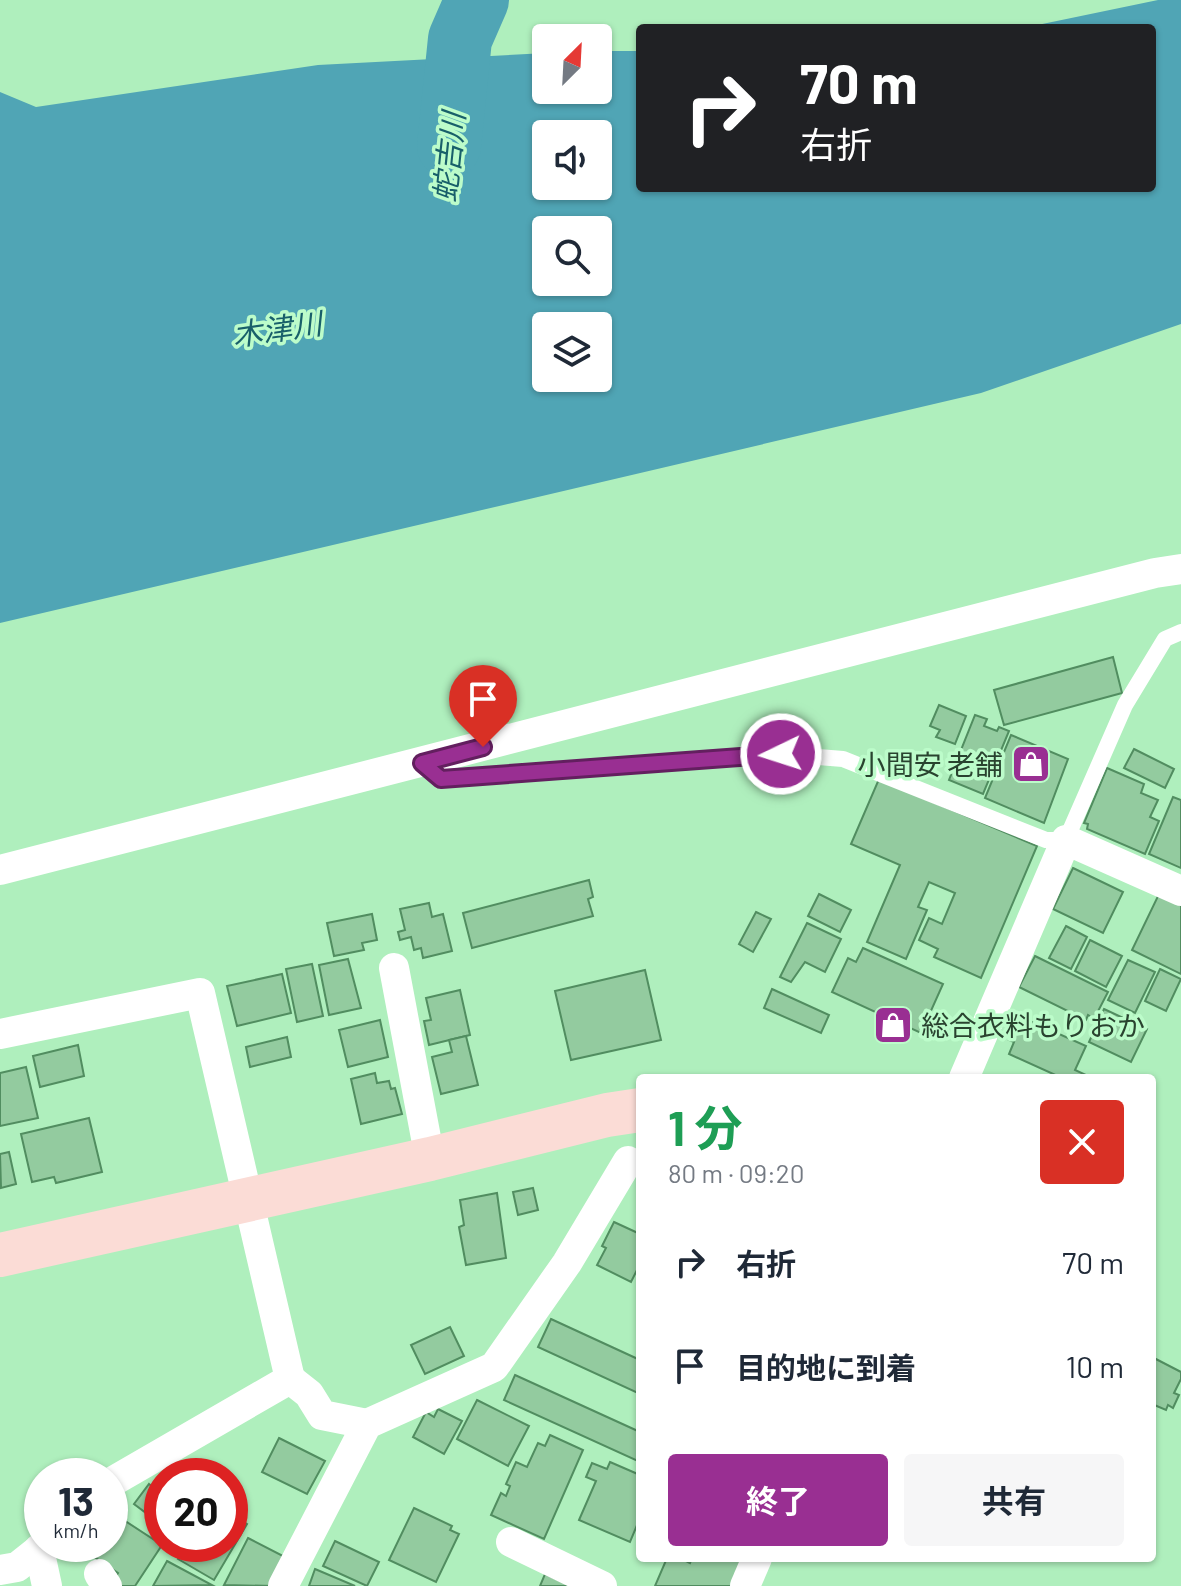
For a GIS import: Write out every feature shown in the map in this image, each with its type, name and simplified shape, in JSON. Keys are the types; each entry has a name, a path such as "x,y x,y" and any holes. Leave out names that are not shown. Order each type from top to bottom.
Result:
{"street":[{"path":"0,870 1155,573 1181,569"},
{"path":"966,1074 1066,840 1181,891"},
{"path":"394,968 430,1159"},
{"path":"0,1034 200,993 248,1199 290,1379 309,1394 322,1415 367,1424 494,1367 634,1164 624,1112 430,1159 248,1199 0,1255"},
{"path":"128,1473 290,1379"},
{"path":"283,1586 367,1424"},
{"path":"511,1542 602,1586"},
{"path":"0,1570 17,1567 24,1562"},
{"path":"45,1562 47,1586"},
{"path":"745,1586 755,1562"}],"lane":[{"path":"422,763 441,779 781,754 843,759 1046,840 1066,840 1125,705 1165,639 1181,632"}],"water":[{"name":"木津川","path":"1158,0 1181,0 1181,324 981,393 0,623 0,92 36,107 318,65 532,54 532,104 612,104 612,51 636,51 636,192 1156,192 1156,24 1042,24"}],"building":[{"path":"1113,657 1122,693 1004,725 994,690"},
{"path":"939,705 966,716 955,744 936,737 940,730 930,726"},
{"path":"975,715 987,719 984,726 1009,731 983,794 949,780"},
{"path":"1011,735 1068,759 1044,823 985,798"},
{"path":"1134,749 1174,769 1165,788 1124,768"},
{"path":"1107,768 1144,784 1141,793 1158,800 1150,817 1159,821 1145,854 1087,829 1088,824 1084,823"},
{"path":"879,779 1037,846 981,978 934,957 938,949 919,940 929,918 942,924 955,893 929,882 918,907 927,910 906,959 867,942 900,865 851,844"},
{"path":"1173,797 1181,800 1181,868 1149,854"},
{"path":"1073,868 1123,892 1103,933 1053,909"},
{"path":"589,880 593,897 588,899 593,916 472,948 463,913"},
{"path":"819,894 851,910 840,932 808,916"},
{"path":"1159,894 1181,905 1181,974 1132,950"},
{"path":"429,903 432,917 443,914 452,951 423,958 421,948 414,950 411,937 400,940 398,932 405,930 400,909"},
{"path":"756,912 771,919 753,952 739,944"},
{"path":"372,914 377,940 362,943 364,950 334,956 327,923"},
{"path":"807,923 841,939 825,972 805,962 791,982 780,977"},
{"path":"1066,926 1087,937 1071,969 1049,958"},
{"path":"1090,940 1122,956 1106,987 1075,971"},
{"path":"863,948 943,984 921,1033 832,992 848,958 856,962"},
{"path":"1035,956 1108,992 1094,1019 1088,1015 1086,1020 1019,987"},
{"path":"348,959 361,1008 329,1015 319,965"},
{"path":"1128,960 1155,972 1135,1013 1108,1000"},
{"path":"312,964 323,1016 297,1022 286,969"},
{"path":"1160,969 1181,979 1166,1011 1145,1001"},
{"path":"645,970 661,1040 571,1060 555,991"},
{"path":"282,974 291,1013 237,1026 227,986"},
{"path":"772,989 829,1015 821,1033 764,1008"},
{"path":"460,990 470,1035 429,1045 424,1021 431,1020 426,998"},
{"path":"1104,1009 1147,1029 1131,1062 1089,1042"},
{"path":"1019,1016 1086,1046 1075,1070 1084,1074 1053,1074 1009,1054 1014,1042 1009,1040"},
{"path":"380,1020 388,1057 348,1067 339,1030"},
{"path":"466,1036 478,1085 441,1094 432,1057 452,1052 449,1040"},
{"path":"287,1037 291,1057 250,1067 246,1047"},
{"path":"78,1045 84,1076 40,1087 33,1056"},
{"path":"26,1067 38,1118 0,1126 0,1073"},
{"path":"375,1073 377,1083 389,1081 391,1089 395,1088 402,1114 361,1124 351,1079"},
{"path":"89,1118 102,1172 56,1183 54,1177 32,1182 21,1134"},
{"path":"9,1152 16,1184 1,1188 0,1154"},
{"path":"533,1188 538,1210 518,1215 513,1192"},
{"path":"497,1193 506,1258 466,1265 459,1227 464,1225 460,1200"},
{"path":"614,1222 636,1232 636,1272 631,1282 597,1265 606,1248 602,1246"},
{"path":"551,1319 636,1358 636,1392 538,1347"},
{"path":"450,1327 464,1356 425,1374 411,1345"},
{"path":"1156,1359 1181,1372 1174,1393 1179,1395 1173,1408 1168,1405 1166,1410 1156,1406"},
{"path":"515,1375 636,1430 636,1460 504,1400"},
{"path":"477,1400 529,1426 508,1466 457,1439"},
{"path":"438,1409 462,1421 444,1454 413,1437 426,1412 434,1417"},
{"path":"550,1435 583,1450 544,1539 491,1515 501,1493 506,1496 510,1486 506,1484 516,1462 527,1467 538,1443 545,1446"},
{"path":"279,1438 325,1461 307,1494 262,1472"},
{"path":"610,1462 636,1473 636,1528 630,1542 579,1520 596,1481 586,1477 592,1463 607,1469"},
{"path":"144,1491 144,1512 134,1504"},
{"path":"414,1508 452,1526 450,1530 459,1534 436,1582 389,1560"},
{"path":"128,1523 144,1533 144,1562 151,1562 135,1586 120,1586 113,1581 118,1573 102,1562 128,1562"},
{"path":"248,1538 283,1556 273,1586 224,1585 236,1562 248,1562"},
{"path":"335,1541 379,1562 367,1586 323,1566"},
{"path":"166,1562 212,1585 153,1586"},
{"path":"183,1562 225,1562 214,1580"},
{"path":"665,1562 743,1562 732,1586 655,1586"},
{"path":"315,1569 355,1586 309,1586"},
{"path":"545,1574 572,1586 540,1586"}],"waterway":[{"name":"蛇吉川","path":"449,146 460,39 477,0"}],"place":[{"name":"小間安 老舗","path":"1031,764"},
{"name":"総合衣料もりおか","path":"893,1025"}],"route":[{"path":"483,747 422,763 441,779 781,754"}]}
